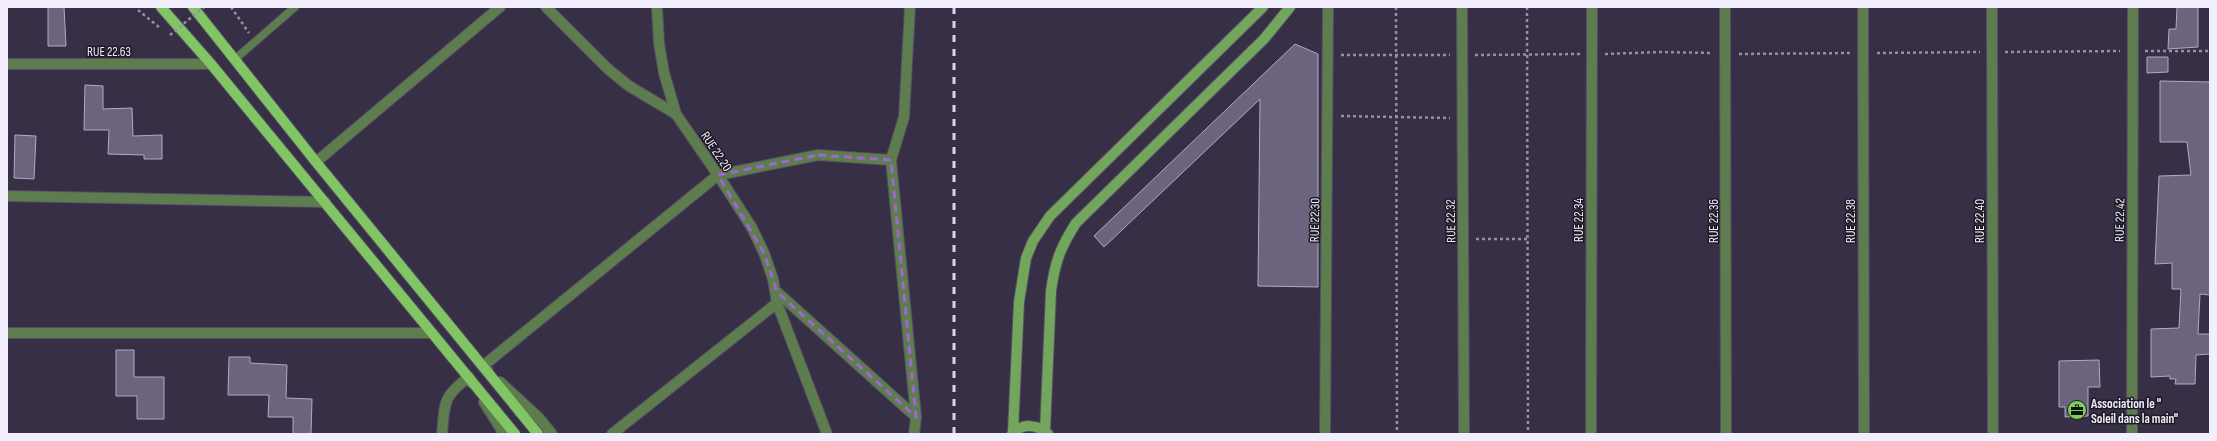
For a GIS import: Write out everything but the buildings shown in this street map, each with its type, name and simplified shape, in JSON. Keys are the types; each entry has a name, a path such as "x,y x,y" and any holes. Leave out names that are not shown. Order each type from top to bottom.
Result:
{"main road":[{"path":"161,7 211,64 516,434"},
{"path":"193,7 316,162 538,434"}],"street":[{"path":"316,162 500,7"},
{"path":"546,7 608,69 629,86 676,114"},
{"name":"RUE 22.20","path":"657,7 659,43 664,73 676,114 718,175 758,240 777,292 777,303"},
{"path":"910,7 904,117 890,160 916,417 914,434"},
{"path":"1013,433 1019,302 1026,258 1033,241 1050,216 1263,7"},
{"path":"1013,433 1019,428 1033,426 1047,433 1050,291 1061,246 1076,223 1264,39 1290,7"},
{"name":"RUE 22.30","path":"1325,434 1328,7"},
{"name":"RUE 22.32","path":"1462,7 1464,434"},
{"name":"RUE 22.34","path":"1591,434 1592,7"},
{"name":"RUE 22.36","path":"1725,7 1726,434"},
{"name":"RUE 22.38","path":"1863,7 1864,434"},
{"name":"RUE 22.40","path":"1992,7 1993,434"},
{"name":"RUE 22.42","path":"2132,434 2133,7"},
{"name":"RUE 22.63","path":"7,64 211,64"},
{"path":"552,434 539,418 482,366 718,175 818,155 890,160"},
{"path":"7,196 324,202"},
{"path":"777,292 916,417"},
{"path":"612,434 777,303 826,434"},
{"path":"7,334 432,333"},
{"path":"442,434 445,402 449,394 469,377 504,434"}],"lane":[{"path":"234,60 295,7"}],"path":[{"path":"138,10 170,35 204,7"},
{"path":"231,7 255,42"},
{"path":"1396,7 1396,434"},
{"path":"1527,7 1528,434"},
{"path":"1328,55 1527,55 1660,52 1725,54 2210,51"},
{"path":"1328,116 1396,116 1463,119"},
{"path":"1463,239 1528,239"}],"highlighted area":[{"path":"818,155 891,160 916,417 777,292 764,253 718,175"}],"railway":[{"path":"954,7 954,434"}],"place":[{"name":"Association le \" Soleil dans la main\"","path":"2077,410"}]}
